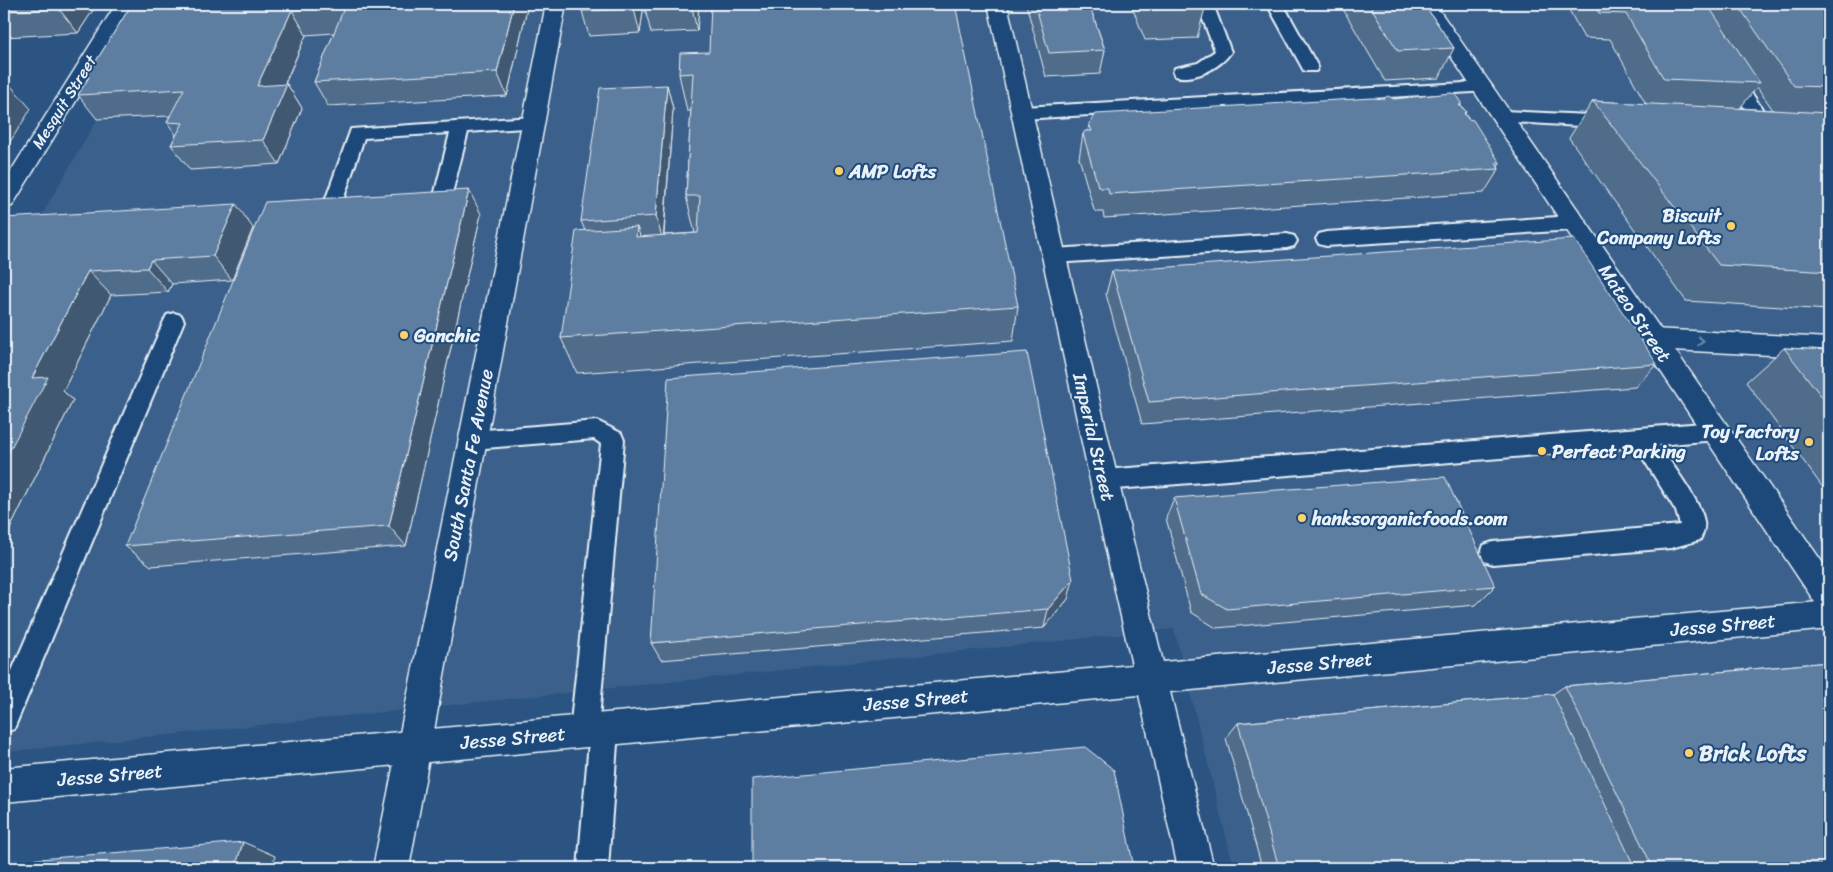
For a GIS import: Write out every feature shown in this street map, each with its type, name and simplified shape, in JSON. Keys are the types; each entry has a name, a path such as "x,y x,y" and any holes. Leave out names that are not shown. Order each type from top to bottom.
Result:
{"street":[{"name":"Mesquit Street","path":"4,200 125,4"},
{"name":"South Santa Fe Avenue","path":"391,868 556,4"},
{"name":"Imperial Street","path":"998,4 1104,480 1196,868"},
{"name":"Mateo Street","path":"1426,4 1829,597"},
{"path":"1652,339 1829,348"},
{"name":"Jesse Street","path":"4,785 1829,615"}],"lane":[{"path":"1181,72 1203,69 1216,61 1223,52 1205,4"},
{"path":"1274,4 1310,67"},
{"path":"1721,59 1777,131 1749,130"},
{"path":"1022,113 1483,87"},
{"path":"1503,117 1631,123"},
{"path":"334,201 357,133 533,123"},
{"path":"443,196 461,127"},
{"path":"1326,239 1574,223"},
{"path":"1054,256 1287,242"},
{"path":"4,720 174,321"},
{"path":"472,440 597,430 613,440 594,730 594,868"},
{"path":"1104,480 1716,431"},
{"path":"1494,553 1671,537 1692,533 1692,520 1684,504 1642,436"}],"shaded area":[{"path":"164,4 1829,4 1829,868 1234,868 1174,629 4,752 4,280"}],"building":[{"path":"4,4 63,4 59,9 4,11"},
{"path":"132,4 514,4 497,72 314,82 344,8 292,10 257,86 287,84 263,140 171,145 183,123 167,122 184,89 78,95 89,77 86,77"},
{"path":"583,4 635,4 634,9 582,11"},
{"path":"645,4 693,4 692,7 645,8"},
{"name":"AMP Lofts","path":"711,4 955,4 1018,306 561,338 576,231 637,227 636,237 698,233 700,196 686,196 693,73 679,74 680,53 709,52"},
{"path":"1035,4 1089,4 1105,50 1049,53"},
{"path":"1149,4 1203,4 1205,8 1151,10"},
{"path":"1369,4 1424,4 1454,48 1398,51"},
{"path":"1594,4 1707,4 1760,83 1664,79 1626,14 1599,13"},
{"path":"1737,4 1829,4 1829,87 1794,86"},
{"path":"667,85 656,216 581,221 600,88"},
{"path":"1455,94 1461,103 1459,105 1466,111 1464,113 1468,119 1473,120 1500,163 1496,163 1499,169 1109,194 1108,188 1098,186 1083,134 1085,131 1092,131 1089,124 1096,114 1373,98 1385,99 1388,96 1394,99"},
{"path":"1593,101 1829,113 1829,272 1719,265"},
{"path":"469,190 389,526 125,546 265,202"},
{"path":"236,204 213,256 151,260 147,268 88,271 32,378 48,377 4,461 4,218"},
{"path":"1574,239 1657,364 1149,402 1112,271"},
{"path":"1784,348 1829,350 1829,406"},
{"path":"1027,352 1073,580 1048,609 651,643 668,378"},
{"path":"1445,477 1495,586 1227,609 1201,594 1174,498"},
{"name":"Brick Lofts","path":"1829,662 1829,865 1796,868 1653,868 1565,686"},
{"path":"1553,694 1635,868 1279,868 1238,723"},
{"path":"1085,747 1114,770 1134,868 752,868 752,779"},
{"path":"243,842 235,868 4,868 4,862"}],"place":[{"name":"AMP Lofts","path":"839,171"},
{"name":"Biscuit Company Lofts","path":"1731,226"},
{"name":"Ganchic","path":"404,335"},
{"name":"Toy Factory Lofts","path":"1809,442"},
{"name":"Perfect Parking","path":"1542,451"},
{"name":"hanksorganicfoods.com","path":"1302,518"},
{"name":"Brick Lofts","path":"1689,753"}]}
